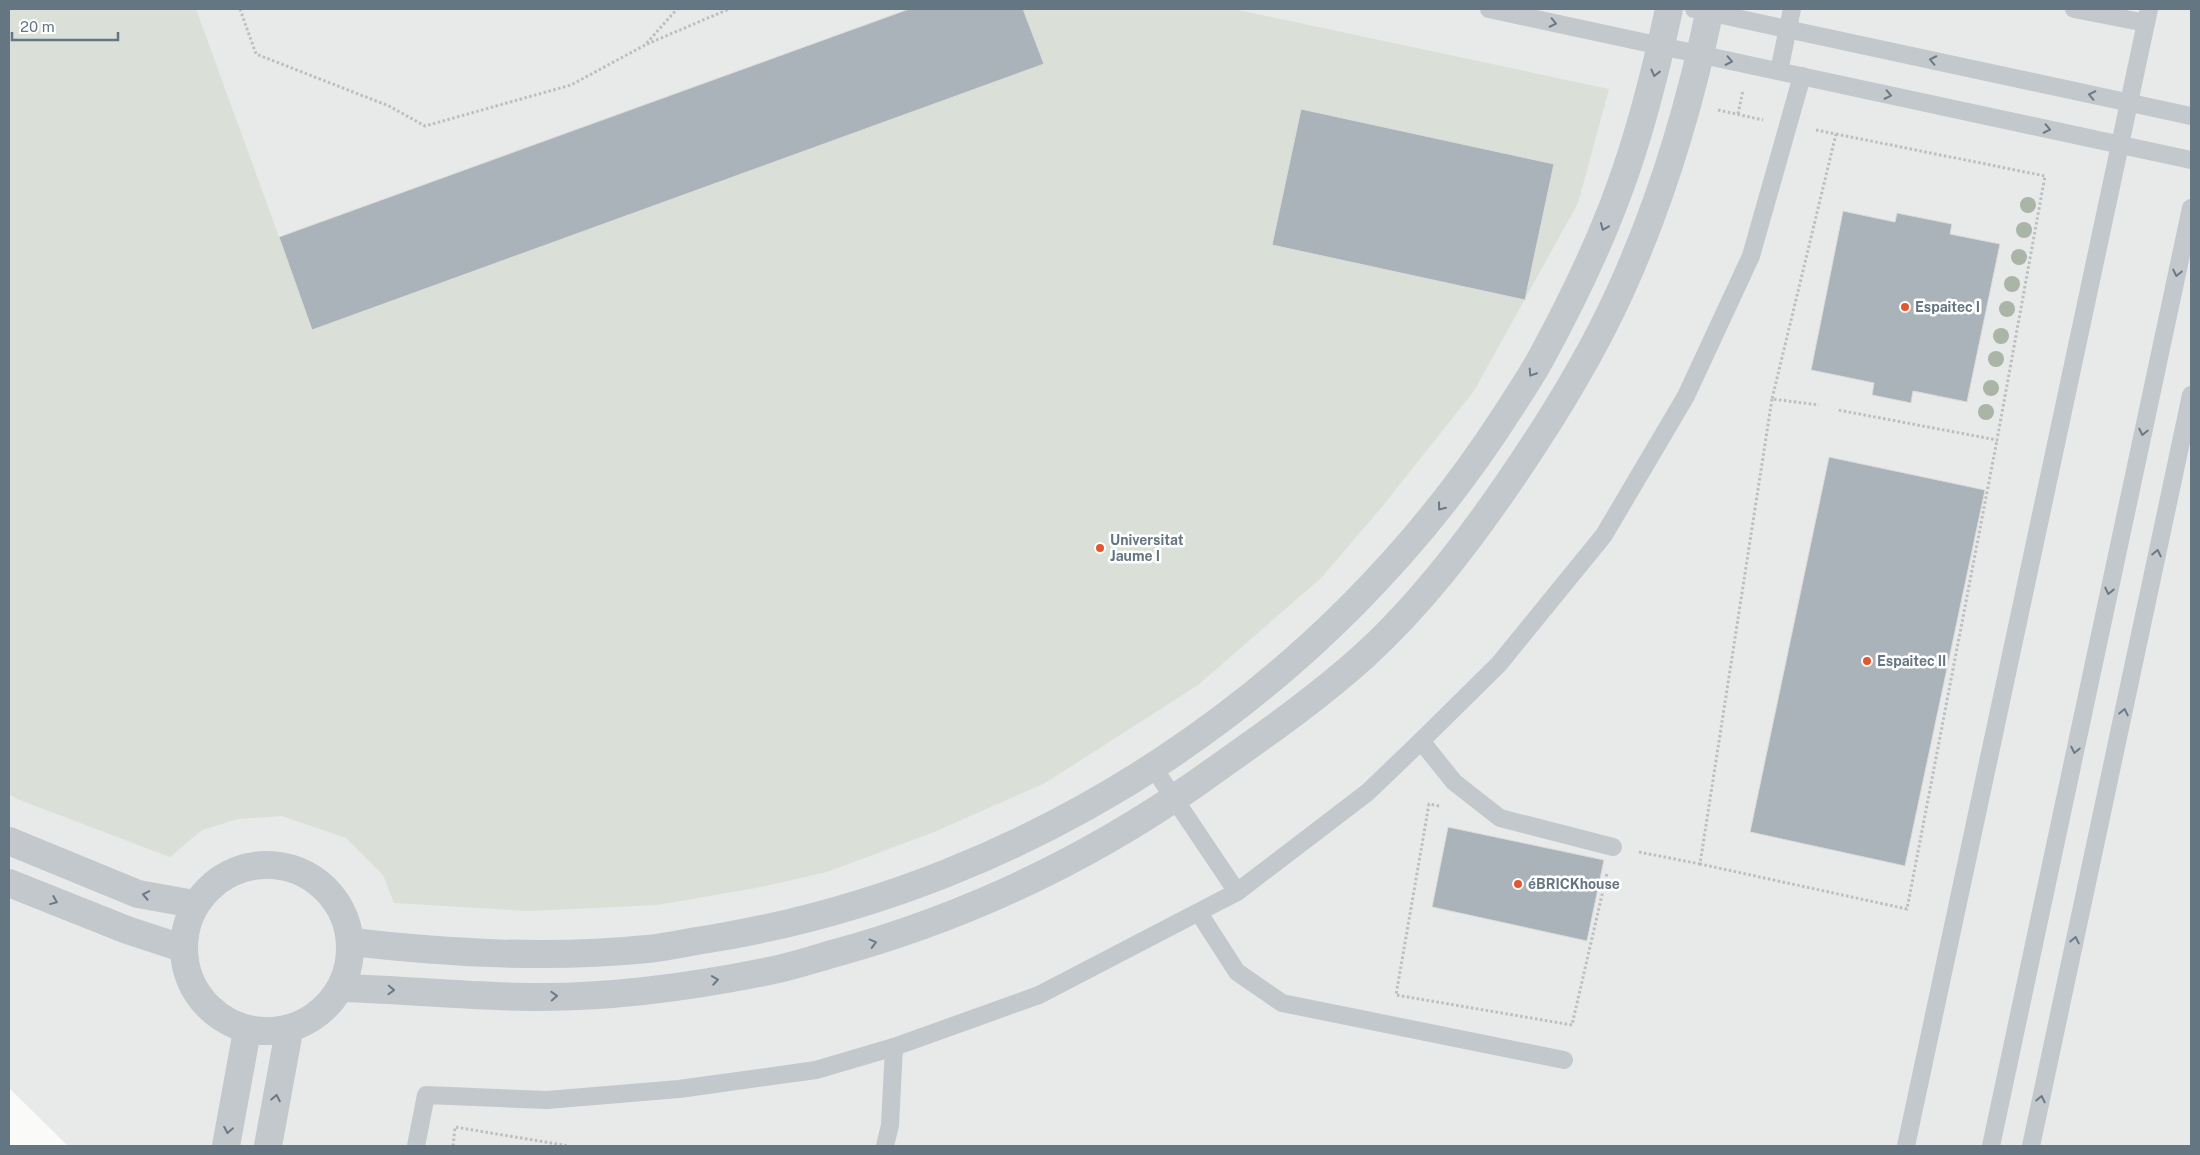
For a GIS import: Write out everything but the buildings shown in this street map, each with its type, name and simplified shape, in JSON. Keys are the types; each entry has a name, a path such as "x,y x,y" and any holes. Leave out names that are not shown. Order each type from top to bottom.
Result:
{"street":[{"path":"352,942 412,949 530,955 648,949 764,930 878,899 988,857 1093,803 1154,767 1278,675 1336,623 1390,567 1428,523 1486,445 1538,364 1583,278 1620,188 1649,96 1669,9"},
{"path":"343,988 531,997 653,990 773,971 891,938 1004,894 1113,837 1174,798 1305,706 1366,654 1422,596 1473,534 1573,383 1620,294 1658,200 1700,55 1705,10"},
{"path":"9,841 138,894 194,904"},
{"path":"287,865 332,893 352,942 343,988 320,1015 289,1031 247,1031 200,1001 182,948 194,904 234,869 287,865"},
{"path":"9,883 127,930 182,948"},
{"path":"226,1146 247,1031"},
{"path":"268,1146 289,1031"}],"lane":[{"path":"1778,71 1792,9"},
{"path":"1906,1146 2148,16 2074,9"},
{"path":"1499,10 2191,160"},
{"path":"1705,10 2191,116"},
{"path":"416,1146 426,1095 547,1100 679,1089 816,1070 894,1047 1039,995 1237,892 1368,792 1499,664 1604,535 1686,396 1751,256 1802,76"},
{"path":"1991,1146 2191,208"},
{"path":"2031,1146 2191,395"},
{"path":"1421,740 1454,782 1500,818 1613,847"},
{"path":"1154,767 1237,892"},
{"path":"1199,913 1237,972 1282,1003 1564,1060"},
{"path":"886,1146 890,1126 894,1047"}],"path":[{"path":"240,9 256,54 389,106 425,126 571,85 645,44 729,9"},
{"path":"645,44 678,9"},
{"path":"1448,808 1429,804 1396,995 1572,1025 1613,847 1907,909 1997,440 2045,176 1836,134"},
{"path":"1700,864 1772,399"},
{"path":"1838,410 1997,440"},
{"path":"453,1146 455,1127 568,1146"}],"shaded area":[{"name":"Universitat Jaume I","path":"9,9 2191,9 2191,1146 68,1146 9,1088"},
{"path":"9,9 196,9 279,237 909,9 1233,9 1609,89 1578,203 1474,391 1381,508 1321,578 1198,685 1045,783 934,832 827,872 756,888 657,905 529,911 394,903 383,875 346,838 282,816 238,819 202,830 170,857 17,799 9,794"}],"place":[{"name":"Espaitec I","path":"1905,307"},
{"name":"Universitat Jaume I","path":"1100,548"},
{"name":"Espaitec II","path":"1867,661"},
{"name":"éBRICKhouse","path":"1518,884"}]}
